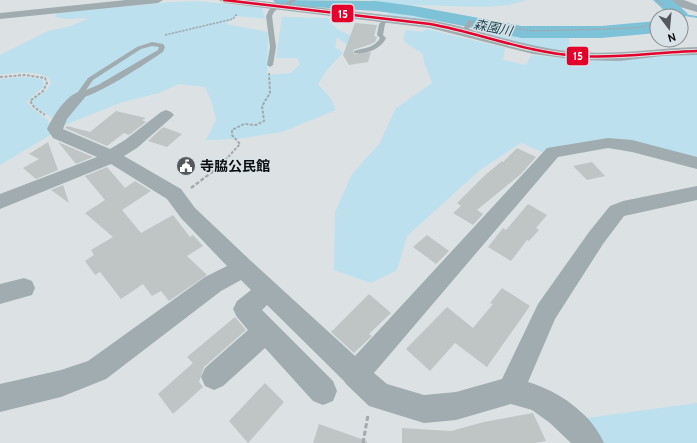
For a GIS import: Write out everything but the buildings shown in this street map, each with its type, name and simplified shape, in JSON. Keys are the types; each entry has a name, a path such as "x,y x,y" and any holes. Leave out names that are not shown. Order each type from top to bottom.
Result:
{"street":[{"path":"4,27 45,17 60,6 60,0"},
{"path":"0,16 158,0"},
{"path":"224,0 286,4 386,20 430,24 468,25 533,50 578,56 620,57 637,54 697,51"},
{"path":"677,0 684,5 697,9"},
{"path":"79,96 60,118 55,130 59,134 112,157 160,185 177,197 188,213 243,268 380,396 424,409 456,406 511,390 539,399 560,413 576,428 588,443"},
{"path":"0,202 87,169 112,157 166,115"},
{"path":"355,374 553,152 608,143 632,146 697,163"},
{"path":"511,390 546,312 596,238 617,211 624,208 697,193"},
{"path":"0,398 61,384 80,378 97,370 213,284 243,268"},
{"path":"0,294 24,288"},
{"path":"267,291 245,309 323,392"},
{"path":"214,377 265,330"}],"lane":[{"path":"270,65 272,60 272,32 269,16 271,11 286,4"},
{"path":"356,52 378,46 382,42 383,38 380,35 380,30 386,20"},
{"path":"152,44 158,44 162,47 161,51 101,88 79,96 90,79 139,48 152,44"}],"path":[{"path":"161,36 233,19"},
{"path":"488,24 533,31 635,28 649,25"},
{"path":"177,197 211,176 233,154 240,144 232,134 232,130 244,124 256,125 264,122 262,106 270,93 268,78 270,65"},
{"path":"0,77 25,75 45,78 47,83 46,87 30,102 34,107 52,119 55,130"}],"shaded area":[{"path":"371,0 527,0 509,5 486,7 377,4"},
{"path":"197,1 262,8 265,19 236,16 226,24 268,32 267,75 291,73 300,64 297,58 276,58 282,17 328,18 334,26 343,32 364,42 364,47 348,46 337,37 335,47 343,53 326,71 318,84 331,99 336,110 282,132 237,139 206,140 216,120 212,103 205,87 179,84 159,93 123,102 57,128 54,119 34,106 31,100 46,91 51,82 48,77 24,73 0,75 0,55 48,31 71,26 89,18 67,19 55,17 57,13"},
{"path":"392,10 434,16 430,21 385,17"},
{"path":"483,27 531,36 569,37 569,51 533,48 475,32"},
{"path":"426,29 505,48 503,60 526,65 531,55 581,60 697,52 697,159 608,139 542,152 521,143 480,170 407,236 397,270 371,283 334,270 335,212 352,174 379,144 396,108 432,83 424,62 423,54 406,43 403,39 406,30 423,32"},
{"path":"25,77 42,79 44,86 27,102 32,108 48,120 52,134 0,165 0,79"},
{"path":"697,403 697,443 597,443 579,419"}],"waterway":[{"name":"森園川","path":"282,0 376,6 414,11 522,32 601,32 649,28"},
{"name":"森園川","path":"662,0 672,8"},
{"path":"689,16 697,17"}],"transit line":[{"name":"15","path":"224,0 430,24 447,27 533,50 578,56 620,57 663,52 697,51"}],"place":[{"name":"寺脇公民館","path":"186,166"}]}
